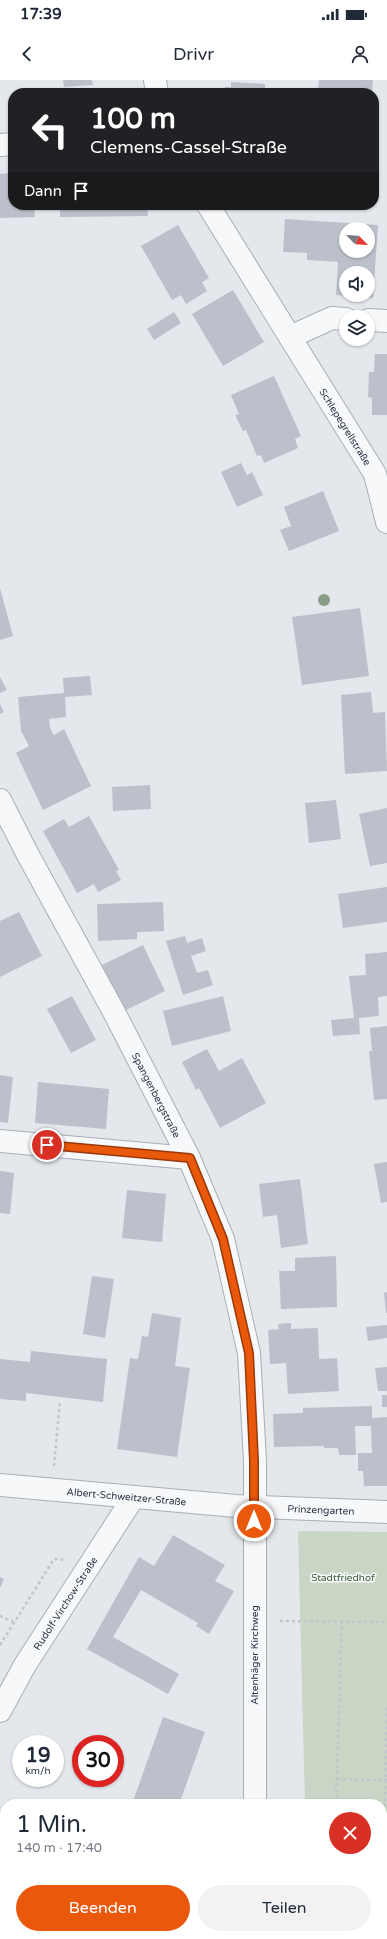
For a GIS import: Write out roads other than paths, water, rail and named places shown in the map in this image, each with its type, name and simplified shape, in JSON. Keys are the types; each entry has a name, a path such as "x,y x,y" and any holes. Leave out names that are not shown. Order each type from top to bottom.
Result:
{"street":[{"name":"Schlepegrellstraße","path":"211,210 375,474 387,522"},
{"path":"290,337 332,318 339,318"},
{"path":"375,320 387,321"},
{"name":"Spangenbergstraße","path":"0,800 28,855 114,1012 190,1158 223,1239 249,1353 254,1461 254,1507"},
{"path":"0,1141 190,1158"},
{"name":"Albert-Schweitzer-Straße","path":"0,1484 133,1498 254,1507"},
{"name":"Rudolf-Virchow-Straße","path":"0,1711 25,1665 133,1498"},
{"name":"Prinzengarten","path":"254,1507 387,1512"},
{"name":"Altenhäger Kirchweg","path":"254,1507 255,1799"}],"park label":[{"name":"Stadtfriedhof","path":"343,1577"}]}
